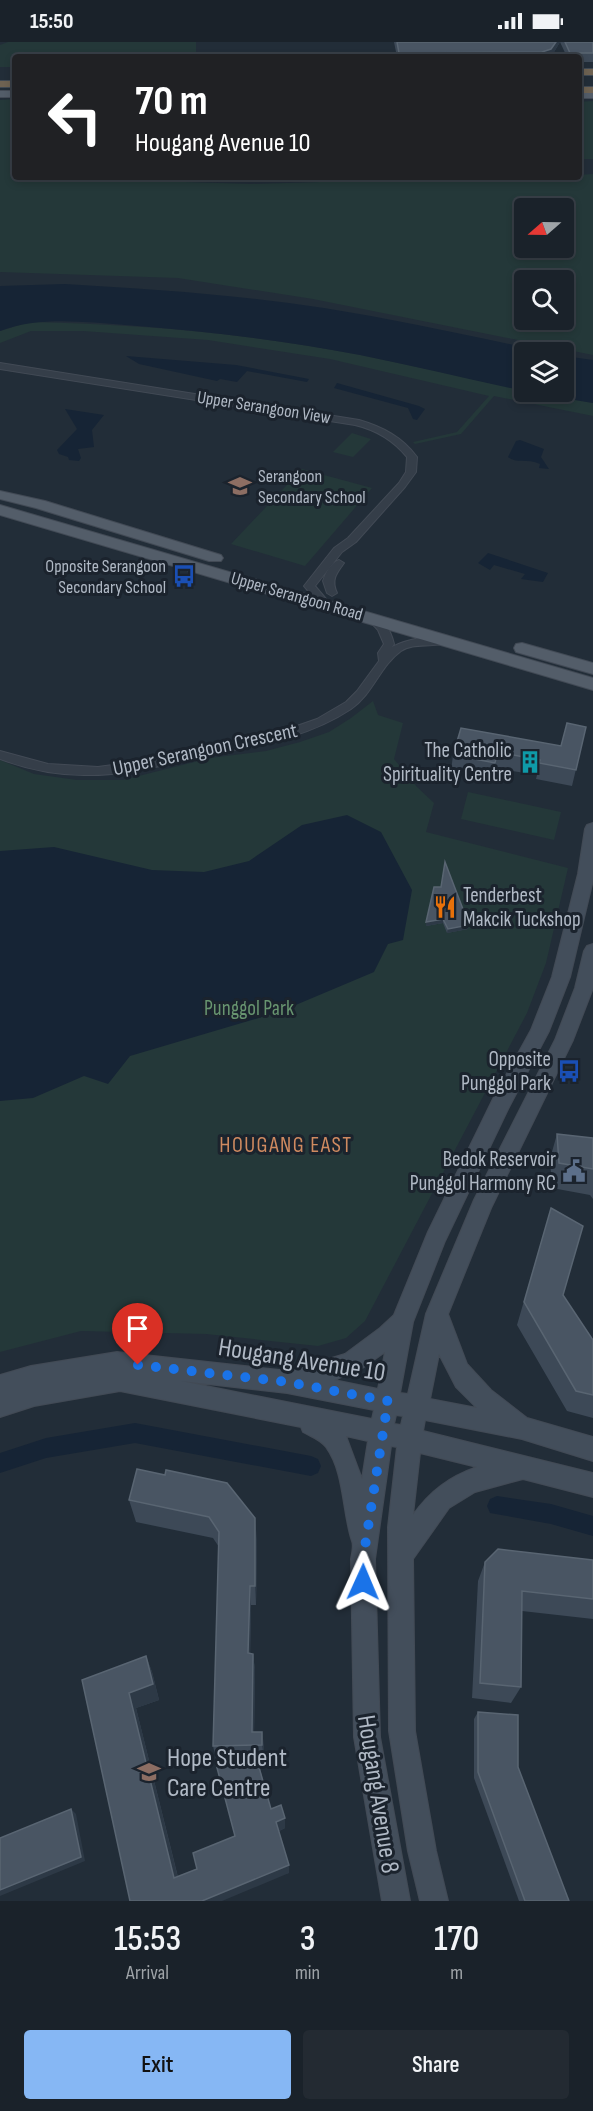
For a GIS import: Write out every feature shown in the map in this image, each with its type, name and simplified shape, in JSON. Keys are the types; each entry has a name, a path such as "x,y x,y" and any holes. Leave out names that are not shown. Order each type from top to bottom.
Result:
{"main road":[{"name":"Upper Serangoon Road","path":"0,495 40,504 309,586 330,599 372,618 445,640 566,669 593,669"},
{"name":"Upper Serangoon Road","path":"0,510 330,599 566,669 593,684"},
{"path":"593,660 566,669 593,694"},
{"name":"Hougang Avenue 8","path":"396,1901 367,1737 363,1559 382,1432 402,1322 435,1239 544,1020 561,977 586,874 593,829"},
{"name":"Hougang Avenue 8","path":"434,1901 422,1851 402,1731 400,1527 410,1438 437,1314 481,1206 564,1040 584,987 593,951"},
{"path":"437,1314 463,1378 481,1397 522,1428"},
{"path":"287,1382 348,1365 375,1349 402,1322"},
{"name":"Hougang Avenue 10","path":"0,1386 31,1377 117,1363 287,1382 522,1428 593,1449"},
{"path":"0,1406 34,1395 120,1380 410,1438 593,1485"},
{"path":"293,1415 328,1432 339,1446 354,1486 363,1559"},
{"path":"400,1556 433,1507 454,1490 487,1475 526,1468"}],"street":[{"name":"Upper Serangoon View","path":"0,366 341,419 366,424 396,438 412,458 411,472 352,540 338,550 309,586"},
{"name":"Upper Serangoon View","path":"330,599 328,577 352,540"},
{"path":"372,618 381,625 389,644 383,653 384,660"},
{"name":"Upper Serangoon Crescent","path":"0,755 30,765 53,769 98,771 170,759 284,735 314,725 350,704 361,695 384,660 398,648 408,644 445,640"}],"green space":[{"path":"8,42 196,42 196,54 12,54 12,67 0,67 0,45"},
{"path":"12,99 12,180 146,180 251,184 385,180 582,180 582,175 593,174 593,355 574,351 574,342 528,342 313,299 178,278 0,272 0,100"},
{"path":"593,101 593,159 582,159 582,102"},
{"path":"30,322 196,331 279,341 361,355 514,388 514,400 494,396 461,434 415,444 413,442 457,432 489,396 330,359 208,340 83,331 31,331 0,343 0,331"},
{"path":"574,399 593,403 593,416 524,402 574,402"},
{"path":"352,433 371,439 353,457 333,452"},
{"path":"302,469 372,488 305,566 231,544"},
{"name":"Punggol Park","path":"373,701 378,715 403,723 394,759 417,787 434,803 426,832 568,868 546,963 527,1013 365,1321 346,1338 318,1346 206,1334 81,1331 0,1352 0,760 34,774 77,780 123,780 210,758 266,751 300,742 329,732"},
{"path":"468,792 561,812 554,840 461,819"}],"water":[{"path":"65,284 195,293 292,303 381,318 514,345 514,389 360,355 273,340 214,333 62,321 30,323 0,331 0,286"},
{"path":"126,356 236,365 309,379 307,382 247,371 237,382 220,379 217,381 139,364"},
{"path":"574,357 593,360 593,403 574,400"},
{"path":"337,383 425,409 417,420 413,419 408,408 334,388"},
{"path":"65,409 104,415 92,430 94,447 78,449 81,458 79,461 69,460 57,450 77,429"},
{"path":"520,440 544,449 541,457 549,469 539,468 540,464 535,462 508,457 516,441"},
{"path":"488,553 548,573 543,582 521,579 525,574 494,565 490,570 478,563"},
{"path":"347,815 381,832 412,890 403,940 388,944 374,972 279,1012 130,1056 108,1084 84,1076 33,1098 0,1101 0,851 54,847 152,870 204,872 249,861 302,825"}],"building":[{"path":"397,42 556,42 551,49 542,52 399,53"},
{"path":"565,42 593,42 593,53 570,53"},
{"path":"567,723 586,727 576,770 498,752 495,763 453,755 461,728 561,746"},
{"name":"Tenderbest Makcik Tuckshop","path":"445,862 469,925 448,929 443,919 426,922 434,887 441,887"},
{"path":"557,1134 593,1138 593,1169 559,1163"},
{"path":"551,1208 583,1226 563,1295 593,1340 593,1395 576,1391 524,1302"},
{"path":"137,1469 165,1475 166,1470 227,1483 255,1518 255,1586 250,1586 248,1653 253,1654 252,1732 262,1732 262,1745 213,1746 219,1532 209,1517 129,1500"},
{"path":"498,1549 593,1560 593,1599 522,1591 521,1687 480,1683 485,1562"},
{"path":"146,1656 153,1684 129,1693 174,1878 197,1869 193,1853 235,1836 216,1764 254,1750 271,1809 281,1805 285,1818 276,1822 289,1865 202,1901 130,1901 82,1680"},
{"path":"478,1712 518,1715 518,1767 569,1901 525,1901 478,1772"},
{"path":"71,1809 81,1857 0,1890 0,1838"}],"waterway":[{"path":"0,1463 46,1448 135,1433 311,1466"},
{"path":"497,1506 551,1514 593,1526"}],"place":[{"name":"Serangoon Secondary School","path":"240,486"},
{"name":"Opposite Serangoon Secondary School","path":"184,576"},
{"name":"The Catholic Spirituality Centre","path":"530,762"},
{"name":"Tenderbest Makcik Tuckshop","path":"445,907"},
{"name":"Opposite Punggol Park","path":"569,1071"},
{"name":"Bedok Reservoir Punggol Harmony RC","path":"574,1171"},
{"name":"Hope Student Care Centre","path":"149,1772"}],"district":[{"name":"HOUGANG EAST","path":"286,1144"}],"route":[{"path":"138,1365 287,1382 388,1401 379,1444 363,1559 363,1582"}]}
